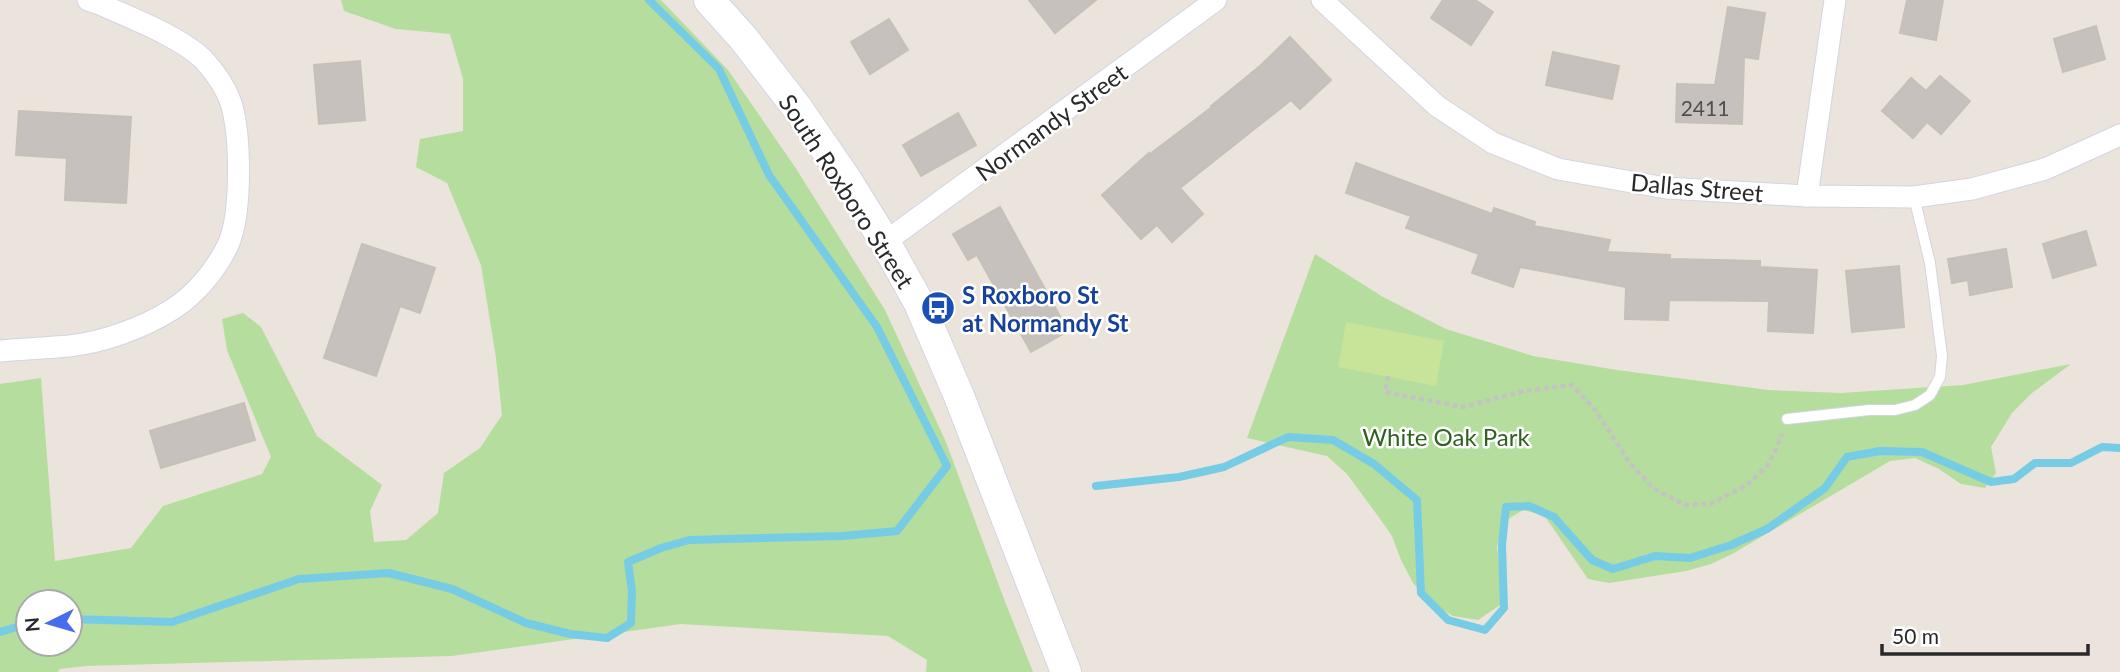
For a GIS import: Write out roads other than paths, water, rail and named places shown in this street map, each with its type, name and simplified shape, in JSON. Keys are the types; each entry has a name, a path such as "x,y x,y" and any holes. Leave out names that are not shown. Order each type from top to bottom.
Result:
{"street":[{"path":"0,351 70,346 111,337 152,320 176,307 200,287 229,243 238,187 237,140 231,103 218,77 202,58 180,42 88,0"},
{"name":"South Roxboro Street","path":"709,0 798,109 848,182 919,303 959,396 1066,672"},
{"name":"Normandy Street","path":"885,242 1216,0"},
{"name":"Dallas Street","path":"1322,0 1437,106 1493,143 1558,169 1666,188 1807,196 1914,197 1972,189 2045,169 2120,135"},
{"path":"1807,196 1835,0"}],"lane":[{"path":"1787,419 1857,411 1895,410 1915,405 1930,395 1940,377 1942,356 1930,262 1914,197"}],"waterway":[{"path":"84,619 172,622 299,579 389,573 452,589 526,623 570,634 607,638 631,623 632,591 628,562 661,548 689,540 842,536 897,531 947,466 877,327 769,175 719,69 649,0"},
{"path":"1096,486 1179,477 1224,467 1288,437 1333,440 1374,464 1417,500 1421,593 1448,620 1485,630 1504,608 1502,545 1506,507 1529,506 1554,517 1592,560 1613,569 1655,556 1690,558 1731,545 1767,529 1825,488 1847,457 1880,451 1922,452 1991,482 2014,479 2035,463 2071,463 2102,447 2120,448"},
{"path":"0,632 14,628"}],"place":[{"name":"S Roxboro St at Normandy St","path":"938,308"}],"park label":[{"name":"White Oak Park","path":"1446,436"}]}
